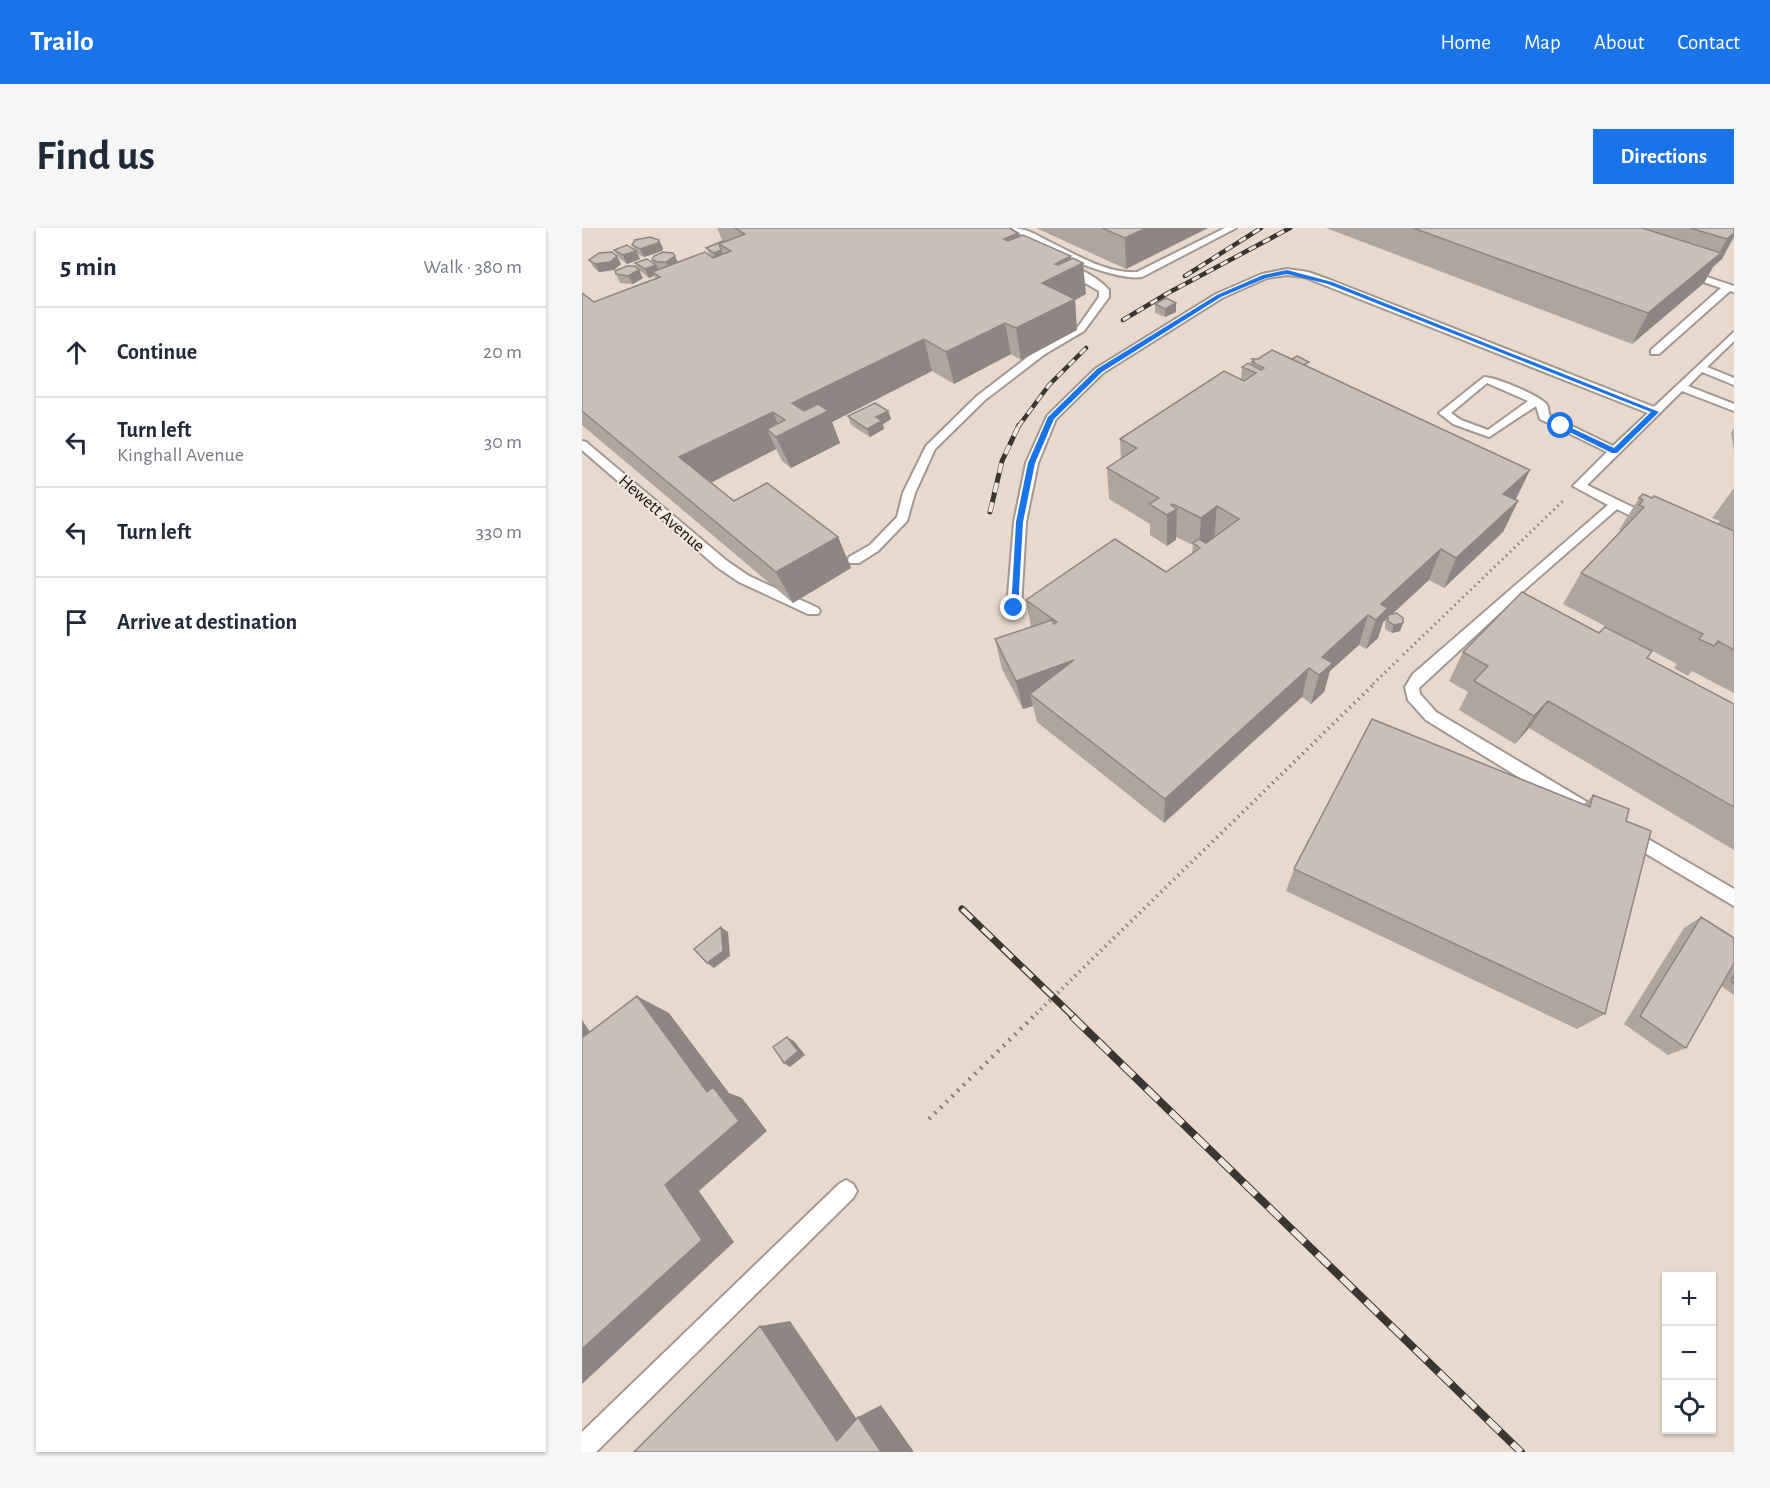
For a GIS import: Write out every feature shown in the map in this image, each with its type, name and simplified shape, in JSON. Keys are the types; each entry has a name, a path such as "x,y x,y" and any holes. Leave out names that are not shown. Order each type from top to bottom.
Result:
{"lane":[{"path":"1016,228 1107,271 1129,277 1139,275 1232,228"},
{"path":"854,560 874,548 903,518 909,493 930,448 981,398 1041,352 1081,329 1104,297 1104,290 1098,284 1050,260"},
{"path":"1672,268 1731,288"},
{"path":"1014,608 1020,522 1032,463 1051,418 1099,371 1219,296 1265,276 1287,272 1330,283 1656,412"},
{"path":"1655,352 1731,288"},
{"path":"1666,528 1579,486 1734,335"},
{"path":"1700,368 1734,382"},
{"path":"1536,400 1489,434 1457,422 1444,413 1484,380 1496,382 1536,400 1542,406 1544,417 1613,453"},
{"path":"1681,387 1734,408"},
{"name":"Hewett Avenue","path":"582,444 692,540 744,579 813,611"},
{"path":"1594,814 1431,716 1413,696 1412,687 1418,678 1513,601 1616,504"},
{"path":"1614,826 1734,898"},
{"path":"582,1449 846,1191"}],"path":[{"path":"929,1119 1579,486"}],"shaded area":[{"path":"582,228 1734,228 1734,1452 582,1452"}],"building":[{"path":"735,228 1009,228 1018,233 1004,239 1008,241 1023,235 1071,256 1055,264 1058,265 1073,258 1083,263 1042,283 1075,299 1016,328 1005,323 946,352 924,339 792,403 804,411 818,404 828,411 776,437 767,429 785,420 773,412 679,457 734,501 767,483 838,537 776,572 582,411 582,293 594,302 660,277 652,272 705,252 713,258 731,251 719,244 745,234"},
{"path":"1102,228 1146,228 1125,238"},
{"path":"1413,228 1642,228 1721,253 1648,313"},
{"path":"1690,228 1734,228 1734,233 1727,239"},
{"path":"650,237 659,240 658,243 640,249 632,245 635,240"},
{"path":"723,241 719,244 721,250 714,253 706,248"},
{"path":"627,245 636,251 623,255 614,250"},
{"path":"612,252 617,256 610,262 595,264 589,260 599,253"},
{"path":"663,252 673,253 675,256 666,262 652,260 654,256"},
{"path":"647,259 656,265 645,269 635,263"},
{"path":"627,266 635,266 639,270 628,276 616,274 615,271"},
{"path":"1166,298 1176,303 1165,309 1155,304"},
{"path":"1272,350 1530,470 1503,494 1518,501 1456,558 1441,549 1381,604 1388,608 1376,620 1368,615 1322,657 1333,663 1319,675 1309,668 1165,799 1030,694 1074,660 1016,681 995,639 1052,620 1054,624 1057,622 1026,600 1115,539 1166,572 1200,548 1193,543 1199,539 1206,543 1239,519 1217,506 1201,518 1173,504 1171,505 1177,509 1167,515 1149,504 1159,498 1107,468 1137,448 1120,439 1224,371 1244,381 1256,373 1242,367 1248,363 1261,370 1264,368 1252,362 1254,361 1252,359 1258,359"},
{"path":"1297,356 1309,362 1304,365 1292,359"},
{"path":"875,403 888,411 876,417 882,421 867,429 848,416"},
{"path":"1643,494 1652,498 1654,496 1734,531 1734,650 1718,641 1714,646 1699,639 1703,634 1581,573 1644,507 1639,505 1643,500 1639,498"},
{"path":"1522,592 1599,633 1605,627 1652,651 1647,658 1734,704 1734,807 1548,701 1534,716 1474,681 1488,666 1463,652"},
{"path":"1397,613 1403,618 1403,623 1394,625 1388,621 1388,615"},
{"path":"1372,719 1590,807 1593,795 1629,809 1626,821 1651,831 1605,1014 1294,869"},
{"path":"1701,917 1734,938 1734,963 1686,1048 1640,1016"},
{"path":"721,927 723,951 707,963 694,949"},
{"path":"637,996 707,1092 713,1087 739,1121 665,1185 702,1240 582,1349 582,1038"},
{"path":"787,1037 798,1051 784,1063 773,1047"},
{"path":"760,1326 837,1441 858,1417 881,1452 634,1452"}],"railway":[{"path":"1185,276 1261,228"},
{"path":"1123,320 1168,293 1290,228"},
{"path":"1018,427 1049,385 1086,348"},
{"path":"990,512 1002,461 1018,427"},
{"path":"962,909 1075,1018"},
{"path":"1073,1017 1521,1452"}],"route":[{"path":"1014,608 1020,522 1032,463 1051,418 1099,371 1219,296 1265,276 1287,272 1305,274 1656,412 1614,451 1561,426"}]}
